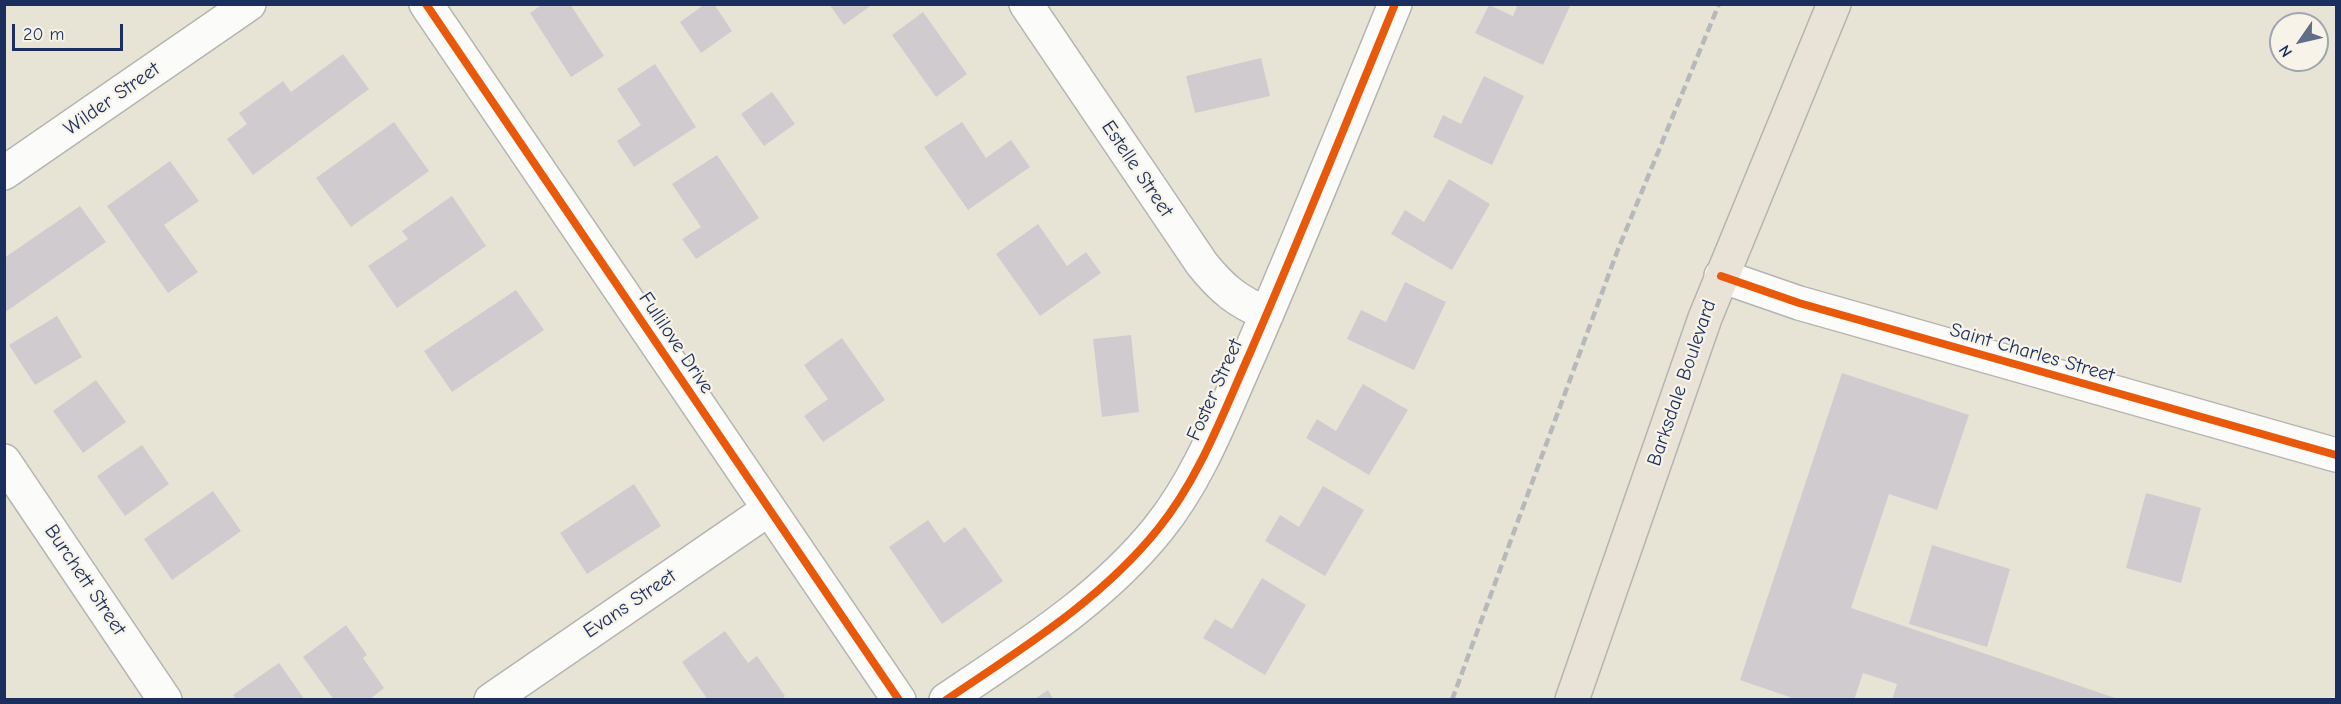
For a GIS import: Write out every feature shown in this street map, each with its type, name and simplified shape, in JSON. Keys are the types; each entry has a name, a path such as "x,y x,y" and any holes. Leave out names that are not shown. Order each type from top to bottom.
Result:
{"main road":[{"name":"Barksdale Boulevard","path":"1572,699 1720,276 1834,4"}],"street":[{"name":"Wilder Street","path":"4,173 249,4"},
{"name":"Fullilove Drive","path":"426,4 899,699"},
{"name":"Estelle Street","path":"1026,4 1202,264 1220,286 1238,301 1267,314"},
{"name":"Foster Street","path":"946,699 1069,616 1104,586 1157,530 1181,497 1205,454 1267,314 1395,4"},
{"name":"Saint Charles Street","path":"1720,276 1760,292 1821,310 2337,455"},
{"name":"Burchett Street","path":"4,461 165,699"},
{"name":"Evans Street","path":"490,699 769,509"}],"building":[{"path":"543,4 570,4 604,56 571,77 530,13"},
{"path":"705,4 714,4 732,31 701,53 680,22"},
{"path":"829,4 873,4 844,25"},
{"path":"1518,4 1571,4 1543,65 1475,33 1489,5 1513,16"},
{"path":"923,12 967,74 936,97 892,35"},
{"path":"343,54 369,89 253,175 227,139 247,124 239,113 283,81 291,92"},
{"path":"1261,58 1270,96 1195,113 1186,76"},
{"path":"655,64 696,127 634,167 617,141 641,125 617,89"},
{"path":"1484,76 1524,96 1492,165 1433,137 1443,115 1461,124"},
{"path":"772,92 795,124 764,146 741,114"},
{"path":"394,122 429,171 351,227 316,178"},
{"path":"962,122 986,158 1011,140 1030,167 968,210 924,147"},
{"path":"717,155 759,218 696,259 682,239 701,227 672,184"},
{"path":"170,161 199,201 164,225 198,272 168,293 107,206"},
{"path":"1449,179 1490,204 1452,270 1391,234 1405,210 1424,222"},
{"path":"452,196 486,246 397,308 368,266 408,239 402,231"},
{"path":"80,206 106,242 4,313 4,258"},
{"path":"1038,224 1067,266 1086,252 1101,273 1040,316 996,254"},
{"path":"1405,282 1446,302 1414,370 1347,339 1361,310 1386,322"},
{"path":"516,290 544,330 452,392 424,351"},
{"path":"57,316 82,357 35,385 9,345"},
{"path":"1131,335 1139,412 1102,417 1093,339"},
{"path":"842,338 885,400 823,442 804,416 828,399 804,365"},
{"path":"1842,373 1969,415 1937,510 1889,494 1851,608 2121,700 1892,700 1897,684 1863,673 1854,700 1798,700 1740,680"},
{"path":"96,380 126,422 83,453 53,411"},
{"path":"1363,384 1408,410 1369,475 1306,438 1317,419 1336,431"},
{"path":"142,445 169,484 125,516 97,476"},
{"path":"634,484 661,526 587,574 560,533"},
{"path":"1323,486 1364,510 1325,576 1265,541 1280,515 1299,527"},
{"path":"213,491 241,531 172,580 144,539"},
{"path":"2146,493 2201,508 2181,583 2126,568"},
{"path":"928,520 944,543 965,527 1003,581 942,624 889,547"},
{"path":"1932,545 2010,569 1987,647 1909,624"},
{"path":"1262,578 1306,605 1265,675 1203,638 1215,619 1232,629"},
{"path":"346,625 367,655 363,658 384,688 369,700 334,700 303,657"},
{"path":"725,631 748,663 757,656 785,696 781,700 708,700 682,662"},
{"path":"279,663 305,700 237,700 233,695"},
{"path":"1048,690 1054,700 1033,700"}],"railway":[{"path":"1452,700 1617,252 1719,4"}],"cycle path":[{"path":"426,4 899,700"},
{"path":"946,700 1031,642 1085,601 1135,555 1173,509 1220,421 1395,4"},
{"path":"1721,276 1799,303 2336,455"}]}
